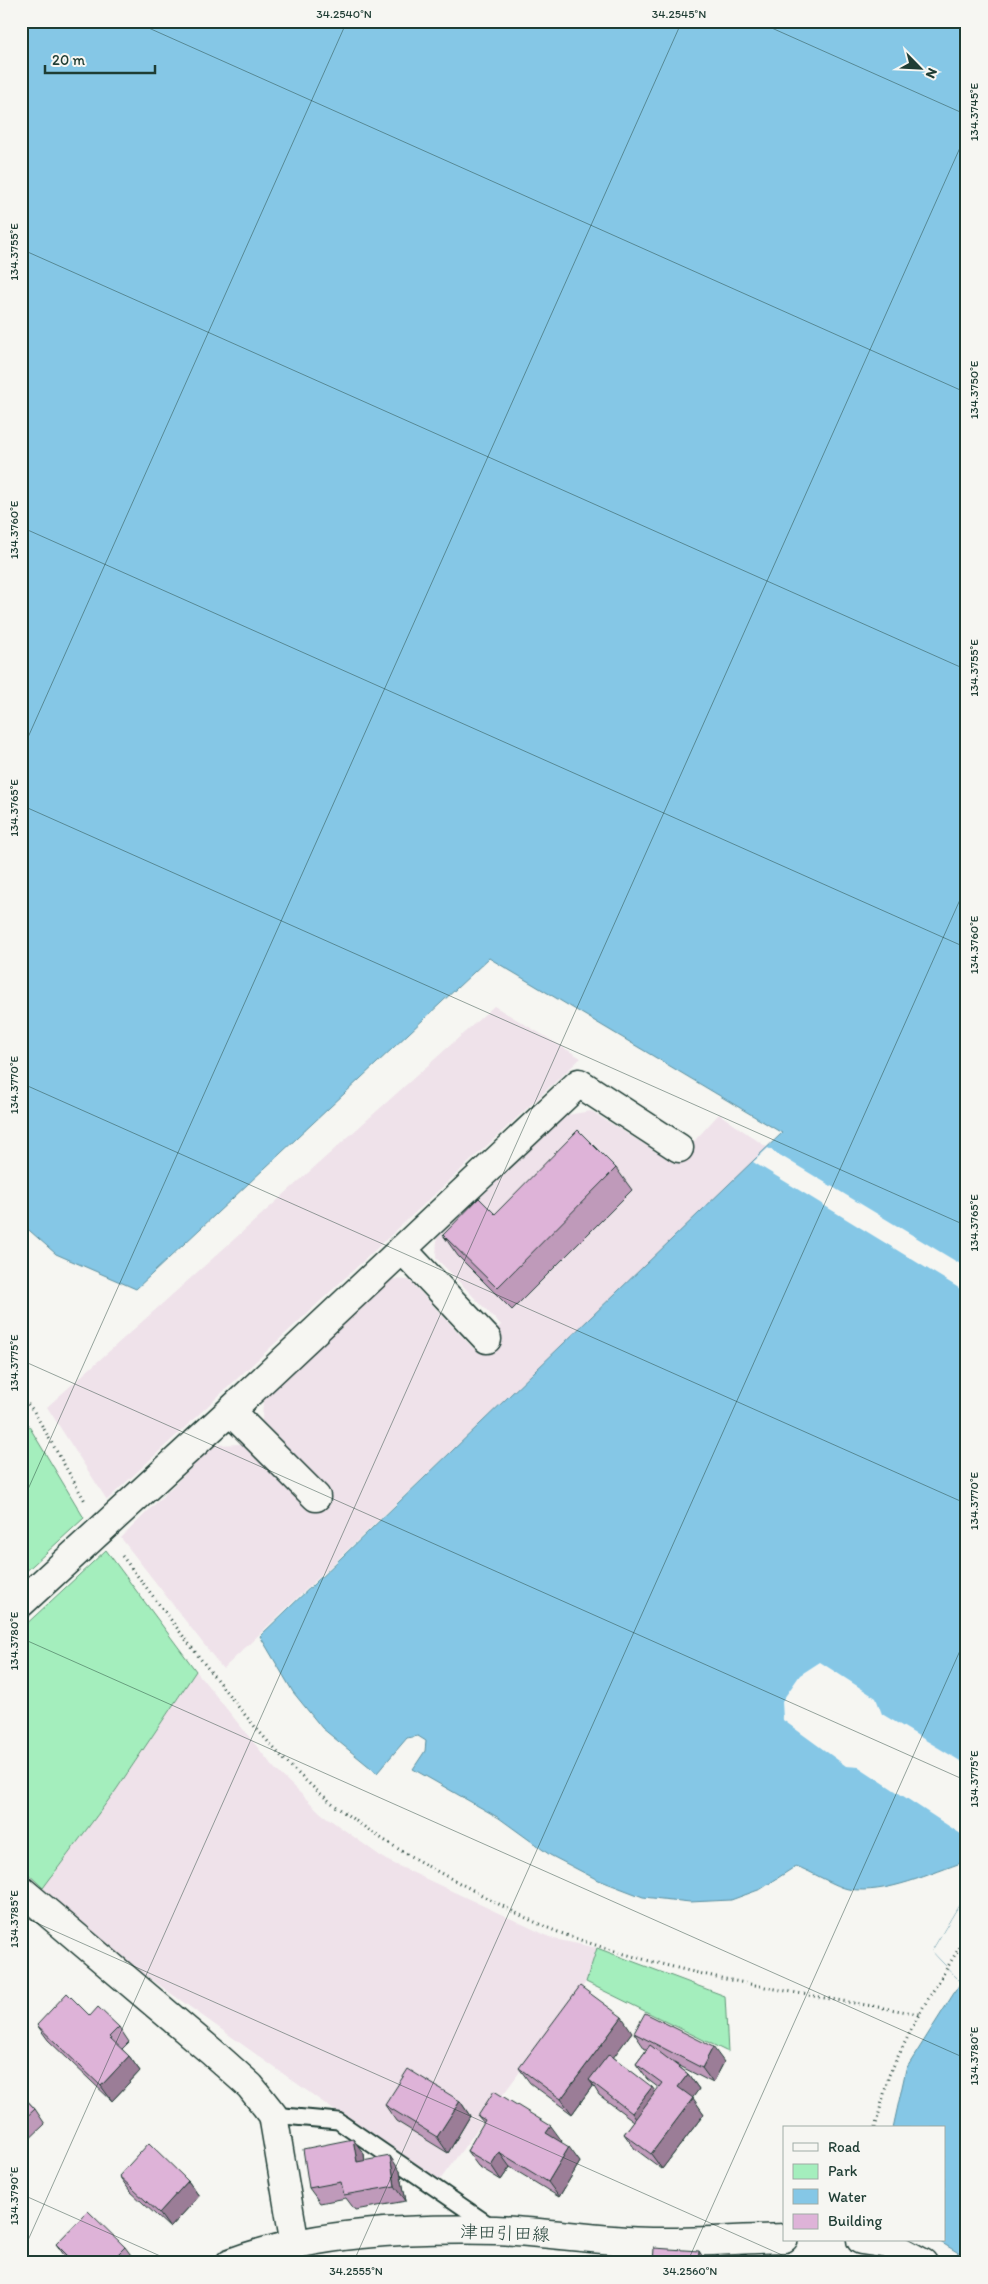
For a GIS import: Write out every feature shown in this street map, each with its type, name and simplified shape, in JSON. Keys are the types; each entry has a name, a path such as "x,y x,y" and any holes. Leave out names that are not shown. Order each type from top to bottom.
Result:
{"street":[{"path":"21,1603 230,1411 579,1083 679,1148"},
{"path":"402,1249 486,1339"},
{"path":"230,1411 316,1497"},
{"path":"21,1890 212,2052 250,2086 273,2115 294,2245"},
{"name":"津田引田線","path":"230,2263 248,2256 294,2245 386,2231 497,2230 652,2242 783,2238"},
{"path":"874,2242 888,2244 923,2263"}],"lane":[{"path":"273,2115 338,2121 497,2230"}],"path":[{"path":"21,1398 33,1410 102,1529 215,1676 281,1756 333,1804 396,1850 557,1931 660,1964 766,1988 918,2014"},
{"path":"876,2126 889,2075 918,2014 967,1935"}],"shaded area":[{"path":"494,1006 581,1058 107,1500 47,1407"},
{"path":"591,1111 674,1163 719,1114 768,1148 223,1669 121,1538 214,1445 242,1444 309,1511 330,1490 262,1421 263,1399 391,1279 409,1280 474,1349 501,1325 436,1258 437,1238 567,1115"},
{"path":"196,1671 275,1769 322,1814 386,1860 554,1939 597,1948 586,1982 437,2184 123,1959 43,1888 116,1790"}],"green space":[{"path":"21,1413 84,1518 21,1576"},
{"path":"106,1550 196,1671 116,1790 43,1888 21,1867 21,1629"},
{"path":"597,1948 725,1996 728,2052 586,1982"}],"water":[{"path":"21,21 967,21 967,1861 908,1882 878,1889 848,1889 796,1866 761,1889 731,1900 690,1902 643,1897 596,1879 550,1855 499,1818 413,1769 425,1751 426,1741 418,1736 407,1738 377,1773 322,1728 293,1692 260,1636 782,1133 489,958 136,1289 56,1254 21,1223"},
{"path":"967,1892 967,2258 940,2242 946,2242 946,2126 893,2126 906,2069 961,1982 932,1951"}],"pier":[{"path":"768,1148 967,1268 967,1293 753,1162"},
{"path":"820,1662 876,1698 882,1714 967,1765 967,1838 859,1767 846,1766 783,1720 782,1701 800,1675"},
{"path":"967,1892 967,1972 961,1982 932,1951"}],"building":[{"path":"578,1130 616,1168 497,1288 443,1235 479,1198 495,1214"},
{"path":"580,1986 622,2017 561,2099 519,2068"},
{"path":"67,1993 90,2016 98,2007 119,2027 109,2037 129,2056 101,2086 37,2025"},
{"path":"645,2013 713,2047 702,2068 634,2033"},
{"path":"650,2045 688,2074 678,2087 693,2098 651,2154 624,2134 662,2083 636,2064"},
{"path":"609,2054 652,2087 632,2113 589,2080"},
{"path":"408,2069 460,2101 437,2137 385,2105"},
{"path":"494,2091 551,2126 546,2133 569,2147 548,2182 499,2152 491,2165 467,2151 485,2120 478,2116"},
{"path":"21,2094 35,2109 21,2122"},
{"path":"353,2139 357,2162 390,2156 395,2186 344,2195 341,2182 309,2188 303,2149"},
{"path":"149,2143 188,2181 159,2213 119,2176"},
{"path":"88,2211 125,2247 109,2263 86,2263 83,2259 80,2263 75,2263 56,2244"},
{"path":"654,2248 699,2251 698,2263 653,2263"}]}
